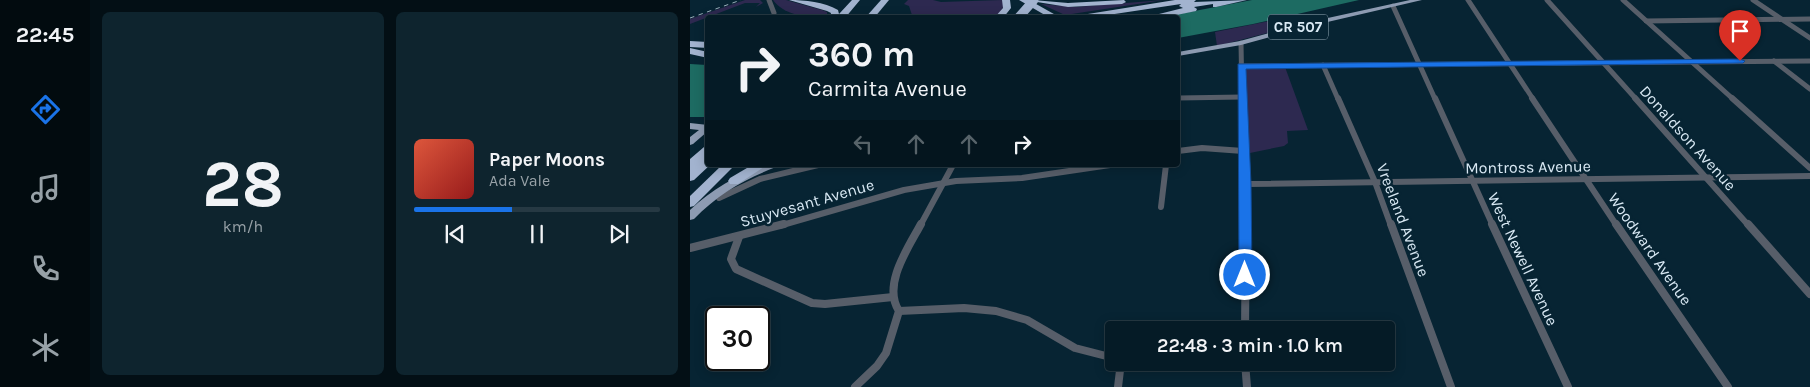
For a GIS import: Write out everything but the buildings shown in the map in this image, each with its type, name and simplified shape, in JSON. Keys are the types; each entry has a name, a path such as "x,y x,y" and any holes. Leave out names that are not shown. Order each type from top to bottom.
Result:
{"highway":[{"path":"793,0 830,9 835,12 834,15"},
{"path":"802,0 815,2 832,0"},
{"path":"843,15 856,0"},
{"path":"852,15 864,0"},
{"path":"1001,15 1008,8 1006,0"},
{"path":"1024,0 1071,5 1143,0"},
{"path":"1081,0 1105,2 1143,0"},
{"path":"1088,15 1192,0"},
{"path":"1120,15 1223,0"},
{"path":"1159,15 1243,0"},
{"path":"863,15 880,2"},
{"path":"871,15 880,2"},
{"path":"1036,2 1052,15"},
{"path":"1021,15 1036,2"},
{"path":"690,44 705,45"},
{"path":"690,50 705,52"},
{"path":"690,154 705,145"},
{"path":"690,166 705,145"},
{"path":"690,177 705,164"},
{"path":"690,191 715,167"},
{"path":"690,203 727,167"},
{"path":"734,181 758,167"}],"main road":[{"name":"CR 507","path":"1180,54 1241,43 1305,25 1419,0"},
{"path":"690,126 705,128"},
{"path":"690,142 705,130"},
{"path":"690,216 710,196 734,181 768,167"}],"street":[{"path":"769,0 774,13"},
{"name":"Woodward Avenue","path":"1468,0 1586,180 1728,387"},
{"name":"Donaldson Avenue","path":"1546,0 1810,294"},
{"path":"1623,0 1810,168"},
{"path":"1753,0 1810,38"},
{"name":"West Newell Avenue","path":"1393,6 1568,387"},
{"path":"1646,20 1810,19"},
{"path":"1241,43 1243,151 1246,184 1245,321"},
{"path":"1774,61 1810,88"},
{"path":"1241,66 1810,61"},
{"name":"Vreeland Avenue","path":"1323,65 1376,182 1451,387"},
{"path":"1180,98 1242,97"},
{"path":"1180,151 1202,148 1243,151"},
{"path":"719,198 760,179 810,167"},
{"path":"899,311 893,296 897,269 951,167"},
{"name":"Stuyvesant Avenue","path":"690,248 822,216 904,190 956,181 1022,178 1096,167"},
{"path":"1160,207 1166,167"},
{"name":"Montross Avenue","path":"1246,184 1810,176"},
{"path":"739,237 731,259 736,269 802,300 825,304 893,296"},
{"path":"899,311 965,308 997,311 1027,320 1069,345 1105,356"},
{"path":"854,387 877,366 886,353 899,311"},
{"path":"1118,387 1120,371"},
{"path":"1245,371 1246,387"}],"shaded area":[{"path":"745,0 760,0 763,3 756,7 760,3 745,3 714,15 705,15 705,18 690,24 690,19"},
{"path":"773,0 786,0 822,10 827,12 827,15 797,15 784,10"},
{"path":"908,0 933,0 941,2 1002,0 1004,5 1001,12 996,15 912,15 909,6 904,4"},
{"path":"1164,0 1065,15 1041,4 1075,7"},
{"path":"1252,0 1359,0 1253,24 1180,38 1180,15 1174,15"},
{"path":"1279,19 1290,27 1217,46 1215,32"},
{"path":"690,64 705,65 705,117 690,117"},
{"path":"1285,67 1308,130 1287,131 1288,143 1284,146 1245,154 1245,68"}],"railway":[{"path":"690,18 741,0"}],"route":[{"path":"1245,275 1246,184 1243,151 1241,66 1740,61"}]}
